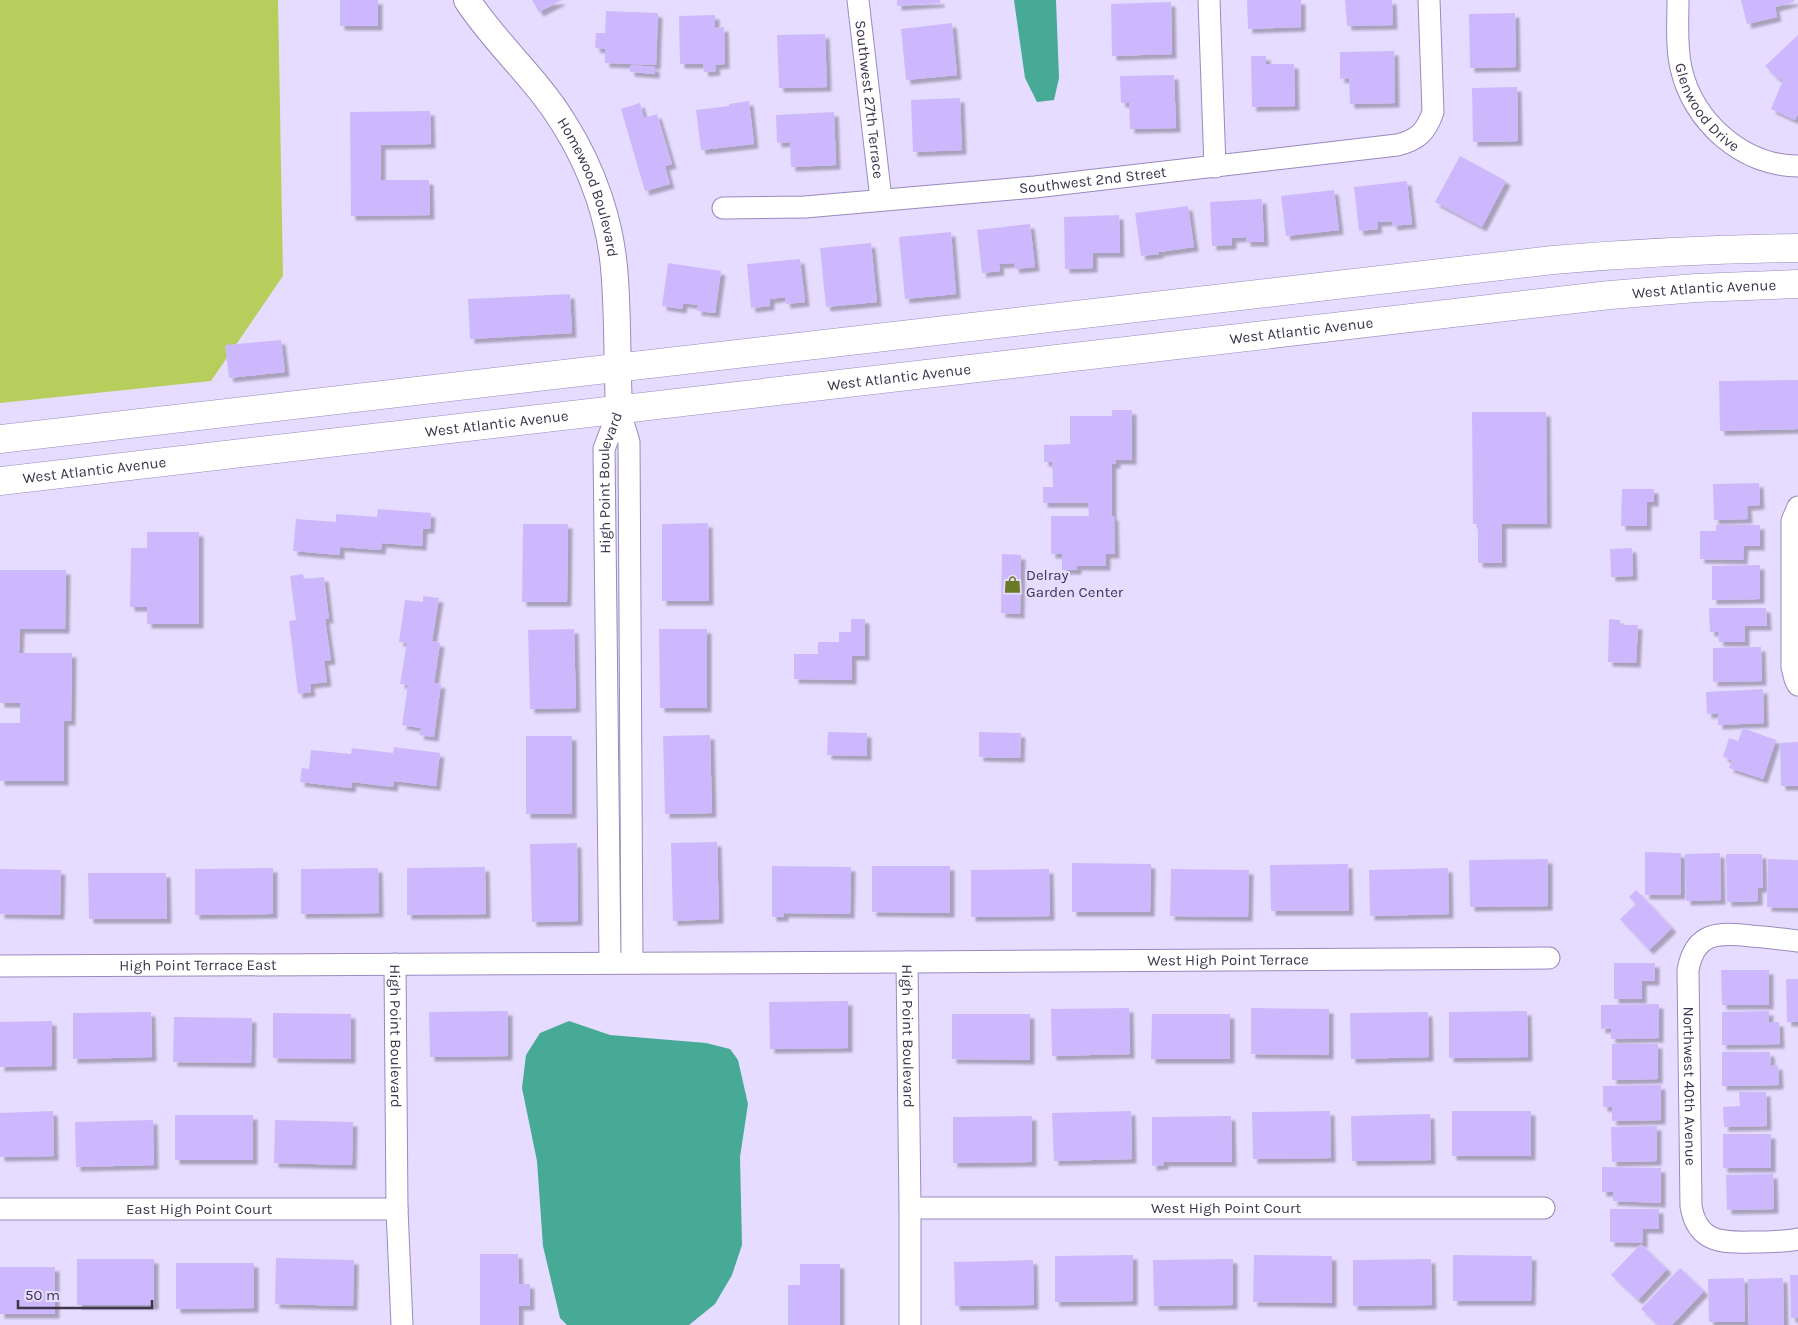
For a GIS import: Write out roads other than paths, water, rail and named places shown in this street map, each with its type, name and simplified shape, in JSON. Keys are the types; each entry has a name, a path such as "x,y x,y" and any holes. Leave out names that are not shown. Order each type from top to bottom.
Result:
{"main road":[{"path":"0,440 1553,260 1639,253 1798,248"},
{"name":"West Atlantic Avenue","path":"0,481 1610,295 1696,288 1798,284"},
{"path":"1191,302 1195,343"}],"street":[{"name":"Homewood Boulevard","path":"467,0 483,23 563,121 584,158 599,196 609,236 615,279 619,409"},
{"name":"Southwest 27th Terrace","path":"858,0 881,200"},
{"path":"1209,0 1215,166"},
{"name":"Southwest 2nd Street","path":"723,208 806,207 1036,187 1397,146 1410,142 1421,134 1429,124 1433,112 1429,0"},
{"name":"Glenwood Drive","path":"1678,0 1678,56 1685,84 1698,109 1716,132 1739,149 1766,161 1798,166"},
{"name":"High Point Boulevard","path":"610,962 604,449 619,409"},
{"name":"High Point Boulevard","path":"619,409 629,442 632,962"},
{"path":"1798,507 1792,521 1792,667 1798,685"},
{"name":"Northwest 40th Avenue","path":"1798,941 1729,933 1717,934 1705,938 1696,947 1690,957 1688,970 1691,1206 1693,1219 1699,1229 1715,1241 1728,1243 1784,1242 1798,1239"},
{"name":"West High Point Terrace","path":"907,962 1549,958"},
{"name":"High Point Boulevard","path":"402,1325 397,1209 395,964 907,962 910,1325"},
{"name":"High Point Terrace East","path":"0,966 395,964"},
{"name":"West High Point Court","path":"910,1208 1544,1208"},
{"name":"East High Point Court","path":"0,1209 397,1209"}],"place":[{"name":"Delray Garden Center","path":"1012,584"}]}
